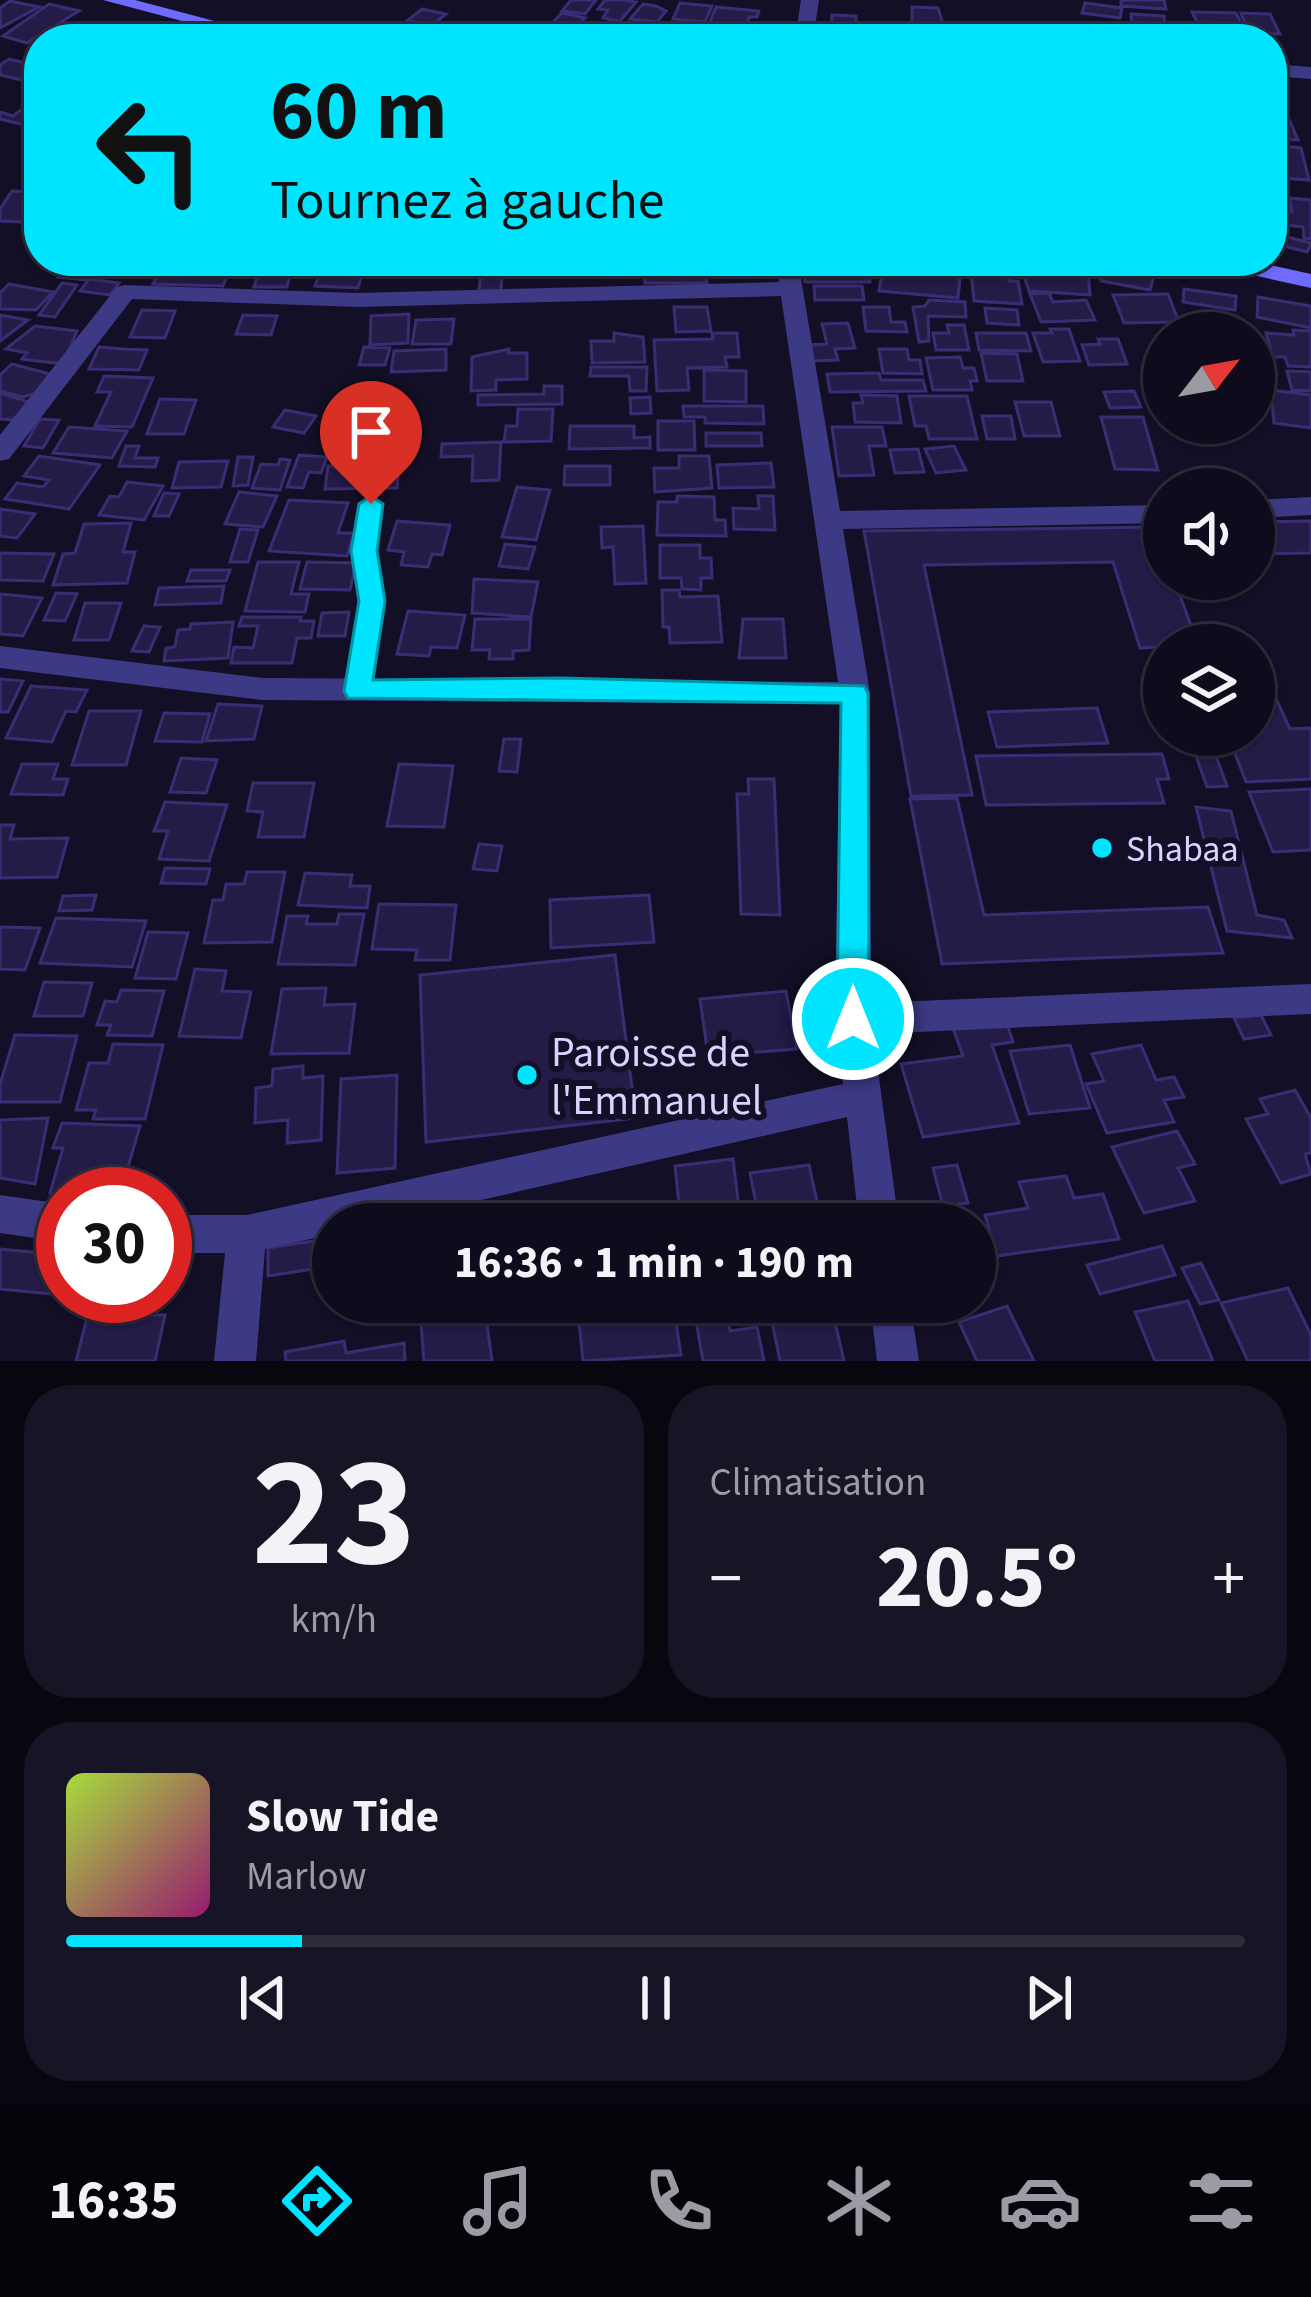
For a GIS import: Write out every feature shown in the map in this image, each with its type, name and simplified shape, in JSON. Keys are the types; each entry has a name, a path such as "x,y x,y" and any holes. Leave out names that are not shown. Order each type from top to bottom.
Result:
{"main road":[{"path":"112,0 212,24"}],"street":[{"path":"0,453 125,292 451,300 775,276"},
{"path":"789,276 855,693 853,1019 876,1203"},
{"path":"1275,508 1311,506"},
{"path":"828,520 1143,514"},
{"path":"0,657 232,687 855,693"},
{"path":"853,1019 1311,999"},
{"path":"192,1234 247,1234 861,1096"},
{"path":"0,1214 36,1219"},
{"path":"235,1361 247,1234"},
{"path":"893,1323 898,1361"}],"lane":[{"path":"358,691 372,601 364,551 371,504"}],"building":[{"path":"571,0 596,0 585,14 562,11"},
{"path":"605,0 636,2 620,21 603,18 608,10 598,9"},
{"path":"1121,0 1164,0 1166,9 1121,6"},
{"path":"10,1 39,7 0,28 0,8"},
{"path":"680,3 712,6 705,22 673,19"},
{"path":"1085,3 1122,8 1120,18 1082,13"},
{"path":"49,4 79,11 58,24 24,24 24,42 3,36"},
{"path":"643,4 666,11 657,22 630,19"},
{"path":"716,7 759,11 747,24 709,24"},
{"path":"912,7 938,8 943,24 912,24"},
{"path":"422,9 446,14 434,24 408,20"},
{"path":"1192,12 1236,13 1241,23 1197,22"},
{"path":"562,13 585,18 579,24 551,24"},
{"path":"1241,13 1270,14 1275,24 1245,24"},
{"path":"1131,14 1164,16 1165,24 1132,24"},
{"path":"832,15 856,16 856,24 831,24"},
{"path":"9,59 24,63 24,81 0,75 0,65"},
{"path":"24,108 24,125 0,119 0,112 13,116"},
{"path":"1287,114 1298,140 1287,140"},
{"path":"1287,146 1301,148 1309,180 1287,178"},
{"path":"12,191 24,191 24,222 0,221 0,209"},
{"path":"1290,198 1311,200 1311,239 1304,238 1303,227 1287,225 1287,212 1292,212"},
{"path":"1287,237 1311,243 1307,252 1287,247"},
{"path":"157,276 227,276 223,286 153,284"},
{"path":"257,276 290,276 287,287 254,287"},
{"path":"319,276 362,276 358,288 315,286"},
{"path":"481,276 502,276 501,291 479,291"},
{"path":"645,276 706,276 707,283 645,283"},
{"path":"804,276 869,276 870,282 805,282"},
{"path":"881,276 960,278 958,298 879,291"},
{"path":"971,276 1008,276 1009,281 1018,281 1022,304 974,301"},
{"path":"1024,276 1088,276 1090,295 1029,291"},
{"path":"1099,276 1154,276 1150,290 1101,281"},
{"path":"89,279 119,283 110,295 80,291"},
{"path":"62,283 77,285 55,317 39,315"},
{"path":"9,284 53,292 36,310 0,309 0,293"},
{"path":"814,286 862,286 864,300 815,300"},
{"path":"1184,289 1236,296 1235,310 1183,302"},
{"path":"1049,293 1053,302 1086,300 1095,320 1041,322 1030,294"},
{"path":"1168,294 1175,312 1143,312 1143,323 1124,323 1113,295"},
{"path":"1258,297 1311,306 1311,328 1275,321 1275,312 1257,312"},
{"path":"929,300 965,302 966,317 928,316 929,341 919,342 913,307 925,306"},
{"path":"674,307 707,307 711,331 676,332"},
{"path":"863,307 889,307 891,322 905,322 907,332 866,331"},
{"path":"985,308 1017,310 1019,325 987,323"},
{"path":"142,310 175,311 165,338 130,337"},
{"path":"409,314 408,343 370,345 371,316"},
{"path":"0,315 28,320 0,341"},
{"path":"243,315 277,316 271,335 236,334"},
{"path":"454,319 451,344 412,344 416,320"},
{"path":"848,323 855,348 835,349 838,360 811,361 807,345 827,344 822,324"},
{"path":"947,325 964,325 969,350 936,350 933,333 949,333"},
{"path":"35,326 77,331 63,364 22,359 27,353 6,349"},
{"path":"1050,329 1069,329 1080,361 1043,362 1033,333 1052,333"},
{"path":"1293,330 1311,331 1311,367 1288,366 1285,357 1275,357 1275,334 1294,335"},
{"path":"614,333 643,337 645,362 592,363 591,341 614,341"},
{"path":"712,333 737,333 739,357 725,357 727,367 687,368 689,390 657,391 654,340 713,339"},
{"path":"976,333 1026,333 1031,351 979,350"},
{"path":"1098,339 1118,339 1127,364 1089,365 1082,345 1100,344"},
{"path":"99,347 147,350 139,370 89,369"},
{"path":"364,347 390,348 385,365 359,365"},
{"path":"446,349 446,370 391,372 394,351"},
{"path":"509,349 508,353 527,353 527,379 496,380 496,390 471,391 472,357"},
{"path":"879,349 907,349 909,360 920,360 922,374 883,373"},
{"path":"981,353 1017,354 1023,381 987,381"},
{"path":"960,357 963,368 974,368 977,381 970,381 972,390 933,390 926,358"},
{"path":"12,364 54,375 34,394 23,397 0,391 0,375"},
{"path":"591,367 647,367 646,391 630,391 629,376 590,376"},
{"path":"704,370 746,371 746,402 704,401"},
{"path":"1287,371 1311,372 1311,391 1292,390"},
{"path":"879,373 881,380 923,380 926,391 830,392 827,374"},
{"path":"104,376 153,378 132,427 95,426 111,392 97,392"},
{"path":"544,386 562,386 562,404 478,405 478,395 544,394"},
{"path":"1275,390 1311,395 1311,428 1275,423"},
{"path":"1134,391 1141,407 1110,408 1104,392"},
{"path":"0,393 32,403 12,420 0,419"},
{"path":"861,395 897,396 901,423 855,422 853,403 863,403"},
{"path":"909,396 967,396 977,439 929,439 926,426 915,426"},
{"path":"650,397 651,413 631,414 630,398"},
{"path":"160,399 196,400 184,434 147,434"},
{"path":"1015,402 1051,402 1060,436 1024,436"},
{"path":"683,406 763,406 764,424 705,423 705,417 684,417"},
{"path":"407,409 405,443 377,443 376,452 352,453 356,417"},
{"path":"518,409 553,409 551,441 504,442 506,426 517,426"},
{"path":"285,410 316,416 304,433 273,427"},
{"path":"982,416 1011,416 1015,439 987,439"},
{"path":"1101,417 1143,417 1143,444 1151,444 1157,468 1115,469"},
{"path":"40,419 59,420 43,448 24,446"},
{"path":"658,421 694,421 695,450 658,450"},
{"path":"570,426 634,426 634,438 650,437 650,448 569,449"},
{"path":"69,427 127,431 112,458 53,453"},
{"path":"832,427 882,427 886,446 869,446 874,475 839,476"},
{"path":"706,433 761,433 762,446 706,446"},
{"path":"501,442 499,480 472,481 473,456 441,457 442,444"},
{"path":"126,446 139,446 135,458 158,458 155,467 119,466"},
{"path":"954,446 966,470 936,473 925,449"},
{"path":"918,449 924,472 895,473 890,450"},
{"path":"299,455 327,457 321,473 309,472 303,488 287,487"},
{"path":"39,456 100,465 69,509 5,499 17,483 43,487 49,480 24,476"},
{"path":"679,456 709,456 712,488 655,492 654,468 679,468"},
{"path":"238,457 253,457 248,485 233,486"},
{"path":"280,459 290,460 280,490 252,488 261,464 278,465"},
{"path":"228,461 221,487 172,488 179,462"},
{"path":"771,463 774,487 719,488 717,465"},
{"path":"399,464 397,488 325,489 328,466"},
{"path":"565,466 610,466 610,485 564,485"},
{"path":"127,482 163,486 144,520 99,515 110,496 119,497"},
{"path":"517,487 550,490 536,540 502,537"},
{"path":"239,492 277,496 263,527 225,524"},
{"path":"164,493 179,494 169,516 154,516"},
{"path":"677,496 714,497 715,520 725,520 726,536 657,535 658,502 677,502"},
{"path":"758,496 773,496 775,530 734,529 733,508 759,509"},
{"path":"289,500 348,503 338,533 354,533 347,556 269,551"},
{"path":"0,509 35,514 17,538 0,536"},
{"path":"397,521 450,525 442,555 432,554 428,567 401,565 404,552 388,550"},
{"path":"1311,521 1311,553 1275,554 1275,522"},
{"path":"131,523 123,552 135,552 127,583 53,585 63,554 75,553 84,524"},
{"path":"643,526 646,583 615,584 613,547 602,548 601,527"},
{"path":"1143,527 1143,600 1182,600 1190,624 1143,624 1140,648 1113,562 924,565 972,795 911,796 864,531"},
{"path":"240,529 258,530 248,562 230,562"},
{"path":"505,544 535,547 528,569 499,566"},
{"path":"660,545 700,545 700,558 711,558 712,578 701,578 701,590 682,589 681,578 660,578"},
{"path":"0,553 54,554 43,581 0,580"},
{"path":"258,562 299,562 291,594 309,594 305,612 245,611"},
{"path":"307,562 356,563 350,590 300,589"},
{"path":"191,570 230,570 226,581 187,581"},
{"path":"474,579 538,582 531,617 472,613"},
{"path":"224,586 221,603 155,605 159,588"},
{"path":"662,590 679,590 680,597 718,596 722,642 670,643 669,627 663,627"},
{"path":"56,593 77,594 65,621 44,620"},
{"path":"0,594 42,598 23,636 0,634"},
{"path":"85,603 121,603 109,640 74,640"},
{"path":"408,611 465,615 457,648 431,647 429,656 397,654"},
{"path":"349,612 345,636 318,636 322,613"},
{"path":"242,617 301,617 300,621 314,621 311,638 297,638 292,663 231,663 234,647 253,648 258,626 239,626"},
{"path":"475,619 531,619 529,650 513,651 513,659 489,659 490,650 472,650"},
{"path":"743,619 783,619 786,658 739,658"},
{"path":"233,622 228,658 164,661 166,648 175,647 178,630 190,629 191,624"},
{"path":"144,626 160,627 149,652 132,651"},
{"path":"0,679 23,681 8,712 0,712"},
{"path":"31,686 87,690 76,712 66,711 52,742 6,738"},
{"path":"1275,696 1290,729 1311,728 1311,779 1246,782 1236,756 1275,756"},
{"path":"218,704 262,706 254,739 206,741"},
{"path":"1097,708 1108,743 997,747 988,712"},
{"path":"89,711 141,711 126,765 72,765"},
{"path":"164,713 210,714 202,742 155,741"},
{"path":"504,739 521,739 517,772 499,771"},
{"path":"976,756 1163,756 1169,779 1157,779 1164,803 986,805"},
{"path":"1196,756 1216,756 1227,786 1207,787"},
{"path":"181,758 217,760 206,793 170,792"},
{"path":"22,764 58,764 53,779 68,779 63,795 11,794"},
{"path":"399,764 453,766 444,827 387,826"},
{"path":"748,779 774,779 780,915 741,914 737,794 749,794"},
{"path":"253,783 314,783 304,837 258,837 263,812 247,811"},
{"path":"1311,789 1311,850 1273,852 1249,792"},
{"path":"957,798 984,915 1208,907 1223,953 942,964 910,799"},
{"path":"165,802 227,805 209,861 159,859 168,831 154,831"},
{"path":"1196,807 1231,811 1257,915 1284,920 1292,938 1227,931"},
{"path":"0,825 14,825 10,839 68,838 57,877 0,878"},
{"path":"479,844 502,846 497,871 473,869"},
{"path":"165,868 210,869 206,884 161,883"},
{"path":"247,872 285,872 272,942 204,943 213,900 223,900 226,884 244,884"},
{"path":"305,873 352,875 350,886 370,886 367,908 298,905"},
{"path":"96,895 92,910 59,911 63,896"},
{"path":"649,895 654,942 551,948 550,900"},
{"path":"379,904 456,905 450,960 415,960 417,950 372,949"},
{"path":"339,914 364,914 355,965 278,964 287,916 308,916 306,924 337,924"},
{"path":"56,918 146,921 132,967 40,963"},
{"path":"0,927 40,928 25,970 0,969"},
{"path":"148,932 188,933 176,979 135,978"},
{"name":"Paroisse de l'Emmanuel","path":"615,955 636,1118 426,1142 420,975"},
{"name":"Paroisse de l'Emmanuel","path":"615,955 636,1118 426,1142 420,975"},
{"path":"195,969 226,971 222,991 251,992 241,1038 179,1036"},
{"path":"44,982 92,983 83,1016 34,1016"},
{"path":"326,988 324,1005 355,1004 349,1053 271,1054 282,989"},
{"path":"121,990 164,991 152,1036 107,1035 111,1025 97,1025 105,1001 117,1002"},
{"path":"786,991 797,1049 708,1056 700,999"},
{"path":"1261,1015 1271,1035 1244,1039 1234,1018"},
{"path":"1006,1021 1013,1042 992,1045 1019,1123 923,1137 901,1064 963,1056 953,1028"},
{"path":"15,1035 77,1036 60,1102 0,1102 0,1084"},
{"path":"113,1044 163,1045 145,1119 93,1119 96,1110 76,1110 89,1063 108,1063"},
{"path":"1070,1045 1090,1108 1029,1114 1010,1051"},
{"path":"1141,1045 1156,1080 1174,1077 1184,1097 1164,1100 1174,1122 1107,1133 1086,1084 1104,1081 1092,1054"},
{"path":"303,1066 303,1078 323,1076 321,1140 287,1143 288,1120 255,1123 256,1088 272,1086 273,1069"},
{"path":"397,1075 395,1168 337,1173 341,1079"},
{"path":"1295,1090 1311,1118 1311,1153 1305,1154 1311,1174 1281,1183 1246,1119 1268,1114 1260,1099"},
{"path":"48,1118 35,1184 0,1178 0,1120"},
{"path":"62,1123 140,1126 128,1167 58,1167 63,1148 53,1148"},
{"path":"1177,1131 1195,1164 1178,1168 1195,1201 1144,1213 1112,1147"},
{"path":"733,1159 738,1203 679,1203 675,1166"},
{"path":"809,1165 817,1203 756,1203 750,1173"},
{"path":"957,1165 968,1203 942,1203 933,1168"},
{"path":"1066,1176 1074,1198 1103,1194 1119,1239 997,1256 996,1213 1028,1208 1019,1182"},
{"path":"312,1241 312,1269 268,1276 268,1248"},
{"path":"1162,1246 1175,1275 1100,1294 1087,1265"},
{"path":"0,1249 36,1252 36,1292 0,1289"},
{"path":"1201,1263 1219,1300 1200,1304 1182,1268"},
{"path":"1288,1288 1311,1335 1311,1361 1248,1361 1221,1303"},
{"path":"1188,1301 1213,1361 1155,1361 1135,1312"},
{"path":"1007,1306 1034,1361 977,1361 959,1323 996,1323 996,1310"},
{"path":"86,1323 163,1323 155,1361 76,1361"},
{"path":"421,1323 487,1323 492,1361 424,1361"},
{"path":"579,1323 676,1323 681,1355 583,1361"},
{"path":"696,1323 729,1323 730,1331 757,1327 764,1361 703,1361"},
{"path":"772,1323 835,1323 844,1361 780,1361"},
{"path":"344,1341 346,1353 404,1343 405,1361 286,1361 285,1352"}],"place":[{"name":"Shabaa","path":"1102,848"},
{"name":"Paroisse de l'Emmanuel","path":"527,1075"}],"route":[{"path":"371,504 364,551 372,601 358,691 561,688 855,693 853,1019"}]}
